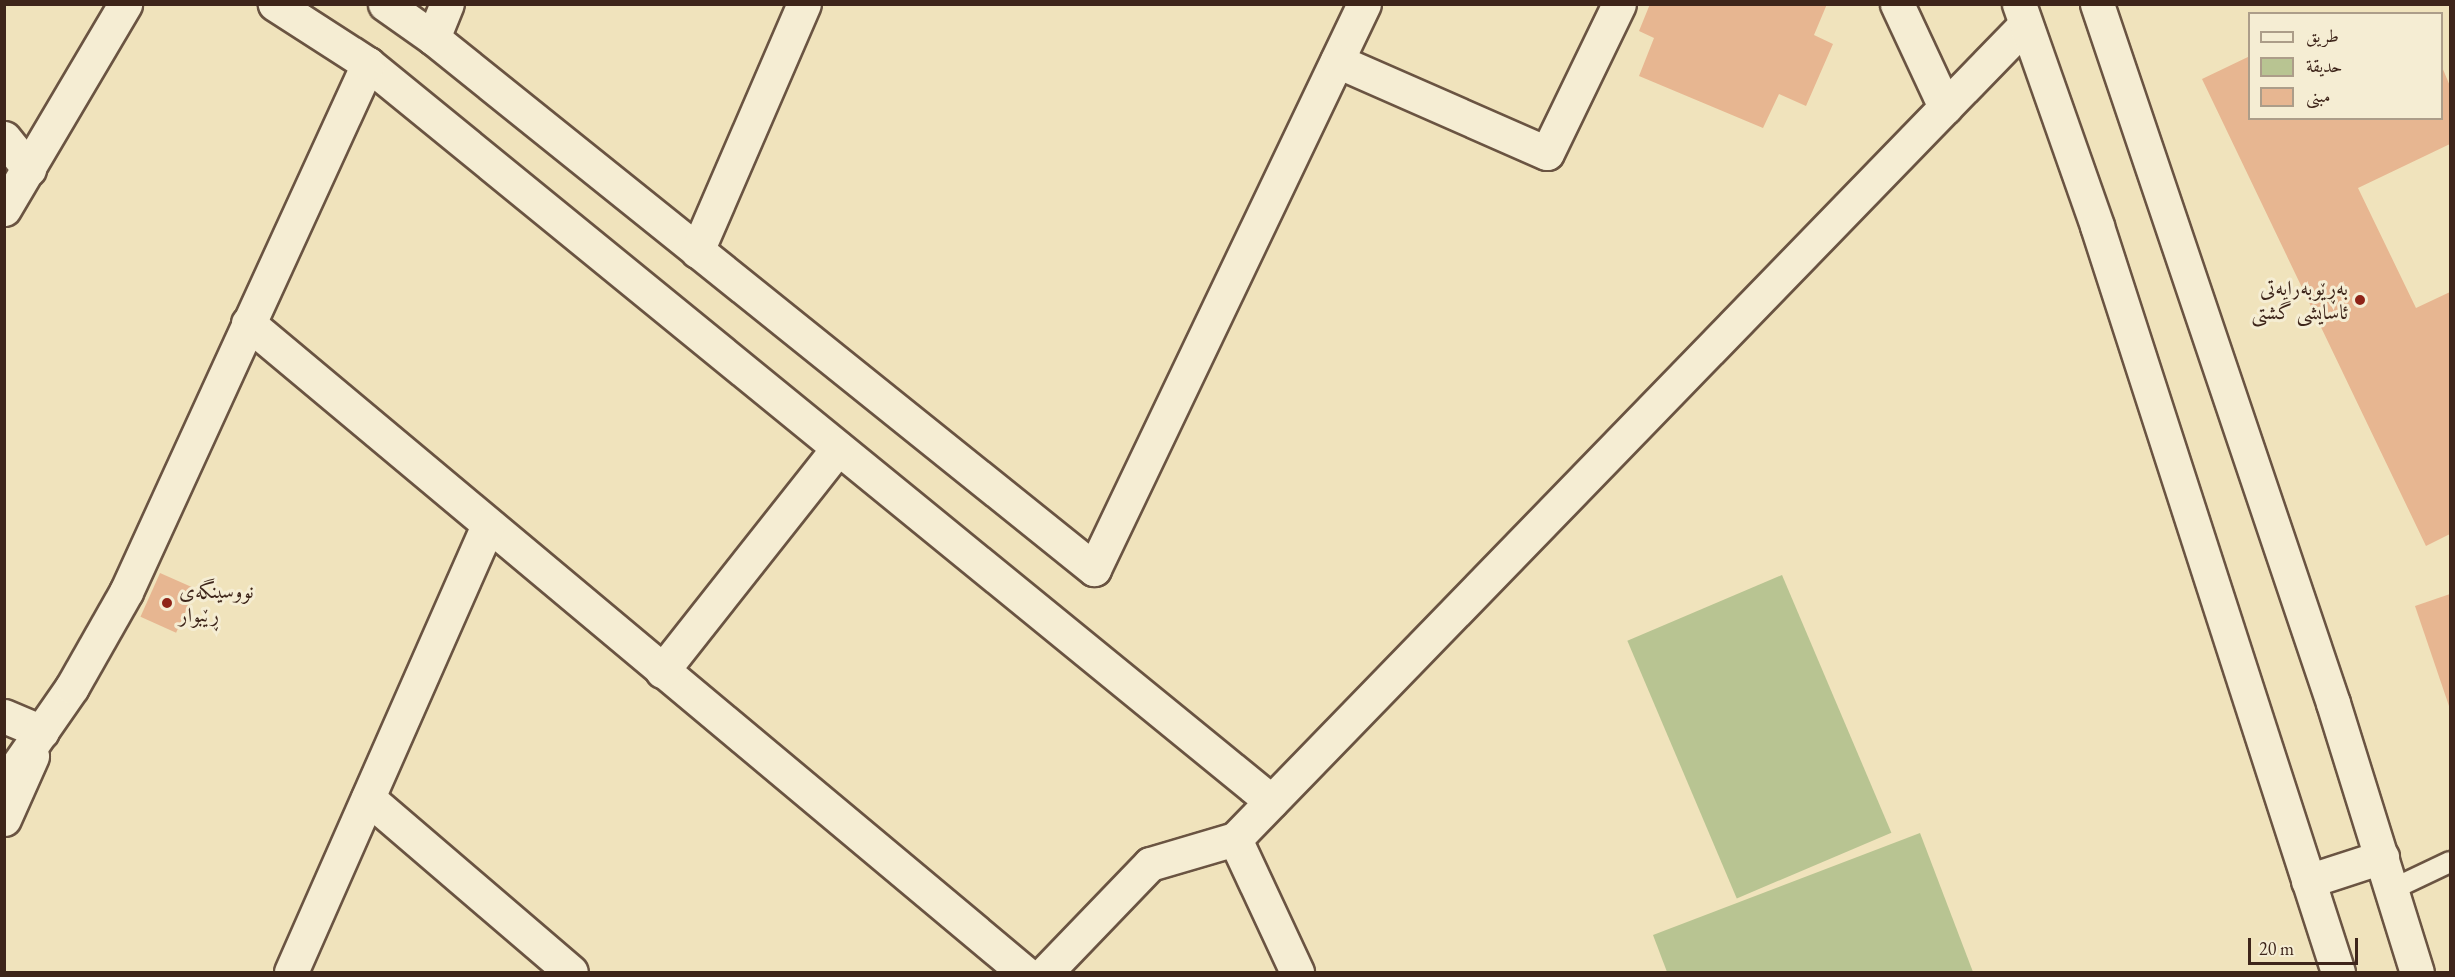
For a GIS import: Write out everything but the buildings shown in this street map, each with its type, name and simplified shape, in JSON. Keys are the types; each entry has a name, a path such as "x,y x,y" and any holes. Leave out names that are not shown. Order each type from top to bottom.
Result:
{"street":[{"path":"4,209 125,4"},
{"path":"275,4 368,64 1271,801"},
{"path":"385,4 433,38 1094,569 1364,4"},
{"path":"433,38 447,4"},
{"path":"697,251 804,4"},
{"path":"1337,61 1546,153 1619,4"},
{"path":"1897,4 1944,107"},
{"path":"2097,4 2382,857 2417,972"},
{"path":"1046,972 1150,864 1234,839 1944,107 2022,15"},
{"path":"2022,15 2097,226 2338,972"},
{"path":"4,785 42,732 126,592 368,64"},
{"path":"4,138 29,169"},
{"path":"248,323 1024,972"},
{"path":"662,671 838,448"},
{"path":"291,972 488,526"},
{"path":"4,716 42,732"},
{"path":"4,819 42,732"},
{"path":"368,798 571,972"},
{"path":"1234,839 1297,972"},
{"path":"2308,881 2382,857"}],"lane":[{"path":"2391,890 2451,862"}],"green space":[{"path":"1782,575 1891,833 1737,898 1627,641"},
{"path":"1920,833 1973,972 1667,972 1653,935"}],"place":[{"name":"بەڕێوبەرایەتی ئاسایشی گشتی","path":"2360,300"},
{"name":"نووسینگه‌ی ڕێبوار","path":"167,603"}]}
